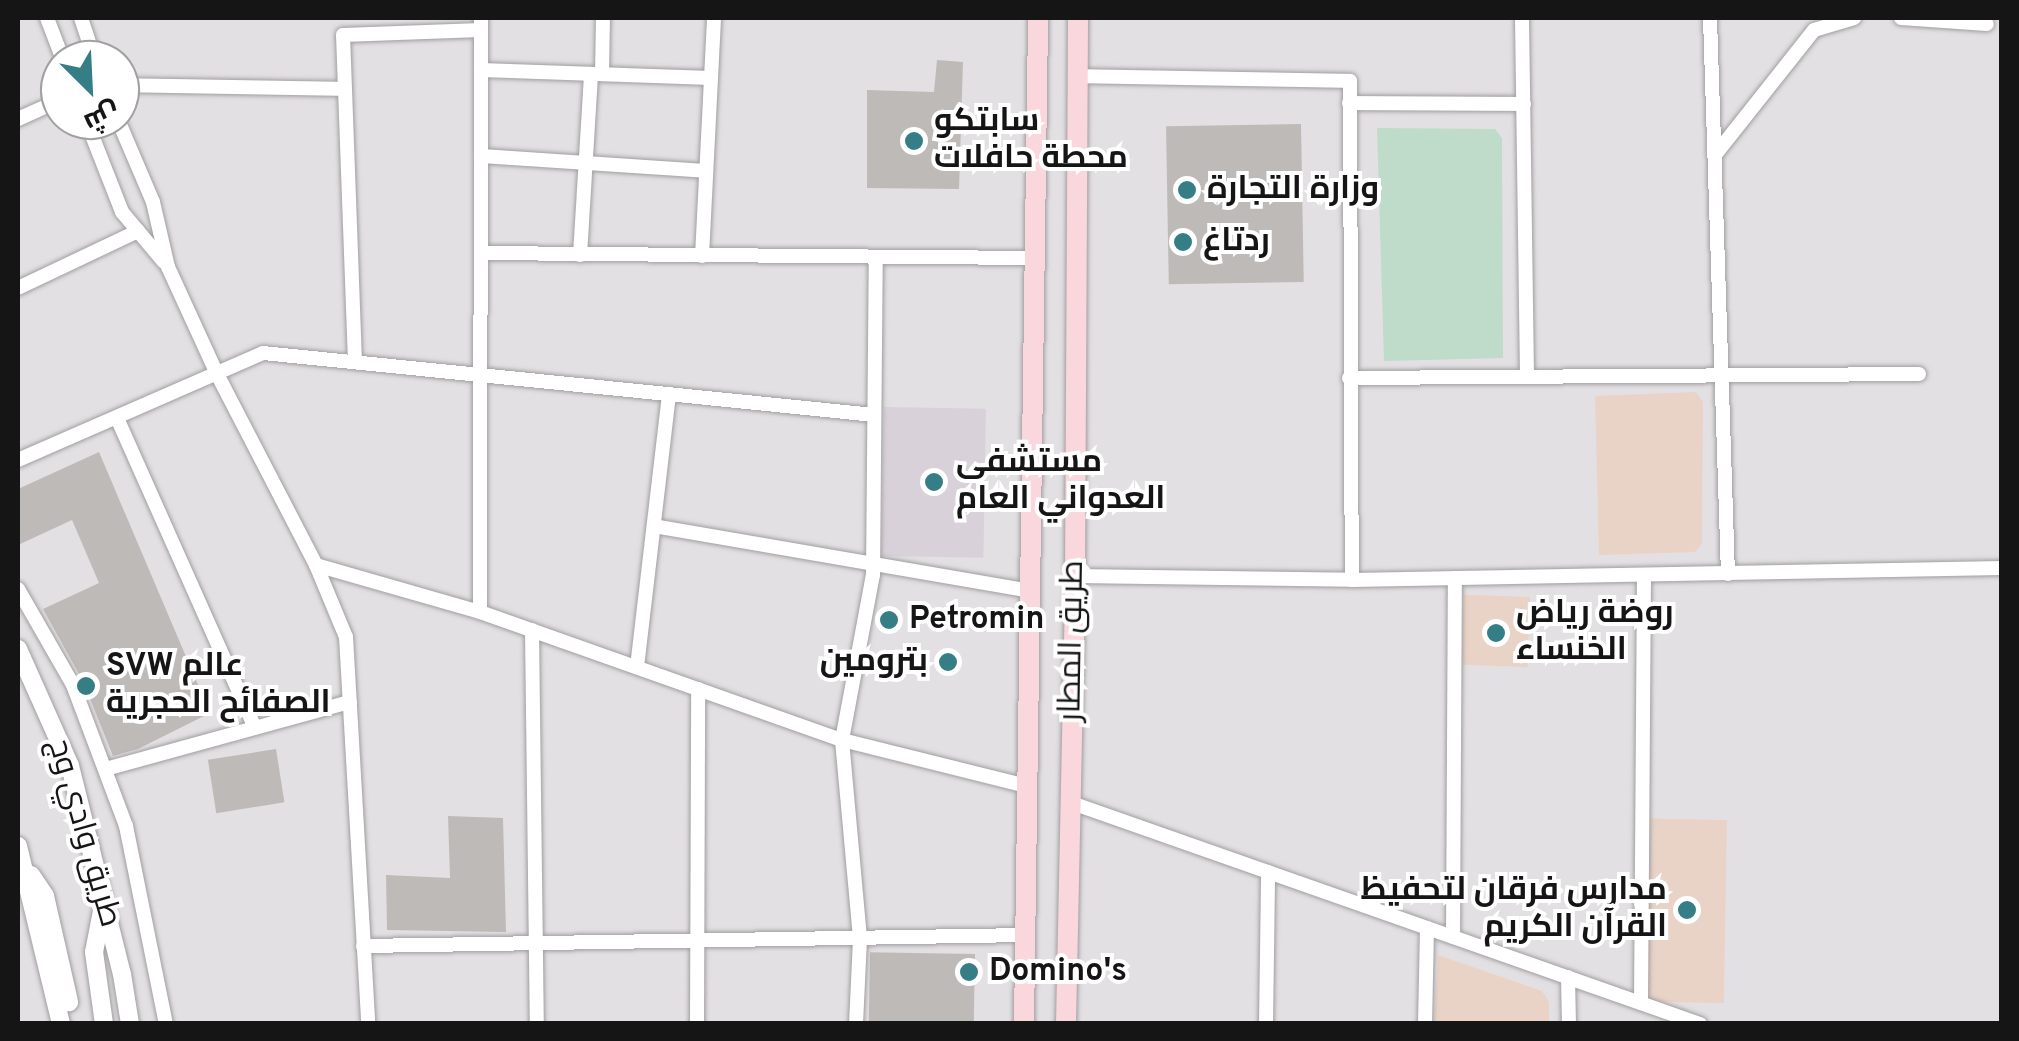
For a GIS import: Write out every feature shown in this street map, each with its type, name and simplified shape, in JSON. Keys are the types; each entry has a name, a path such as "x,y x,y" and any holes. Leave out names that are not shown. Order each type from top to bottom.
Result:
{"main road":[{"name":"طريق المطار","path":"1024,1024 1038,18"},
{"name":"طريق المطار","path":"1066,1024 1075,576 1078,18"}],"street":[{"path":"580,254 585,161 604,18"},
{"path":"702,256 714,18"},
{"path":"1522,18 1527,377"},
{"path":"1710,18 1728,574"},
{"path":"1715,155 1814,30 1854,18"},
{"path":"1901,18 1989,24"},
{"path":"355,362 343,35 481,24 480,612"},
{"path":"482,70 711,78"},
{"path":"1077,76 1350,81 1352,580"},
{"path":"140,85 345,89"},
{"path":"1350,103 1524,104"},
{"path":"94,140 122,212 168,267"},
{"path":"127,140 153,202 168,267 216,372 316,564 346,638 368,1024"},
{"path":"481,156 706,171"},
{"path":"18,288 138,231"},
{"path":"481,254 1034,258"},
{"path":"856,1024 860,938 842,740 873,564 876,257"},
{"path":"18,460 263,353 874,416"},
{"path":"1350,378 1919,374"},
{"path":"637,667 670,394"},
{"path":"117,418 255,728"},
{"path":"654,526 1030,591"},
{"path":"316,564 480,612 842,740 1027,786"},
{"path":"1075,576 1352,580 2002,568"},
{"path":"1641,1002 1644,575"},
{"path":"1453,937 1455,578"},
{"path":"18,588 72,685 106,768 145,904 166,1024"},
{"path":"532,630 536,1024"},
{"name":"طريق وادي وج","path":"18,649 70,766 130,1024"},
{"path":"697,1024 698,689"},
{"path":"106,768 350,702"},
{"path":"1069,802 1700,1024"},
{"path":"19,852 45,896 72,1024"},
{"name":"طريق وادي وج","path":"19,852 60,1024"},
{"path":"1266,1024 1268,872"},
{"path":"104,902 94,952 104,1024"},
{"path":"1424,1024 1428,928"},
{"path":"363,946 1025,935"},
{"path":"1568,977 1568,1024"}],"shaded area":[{"path":"1696,392 1703,402 1702,543 1695,552 1599,555 1595,396"},
{"name":"مستشفى العدواني العام","path":"884,407 986,409 983,558 881,556"},
{"name":"روضة رياض الخنساء","path":"1464,595 1530,597 1528,667 1462,665"},
{"name":"مدارس فرقان لتحفيظ القرآن الكريم","path":"1647,819 1727,820 1724,1003 1644,1002"},
{"path":"1438,955 1542,991 1549,1002 1549,1023 1434,1023"}],"green space":[{"path":"1377,128 1495,129 1502,138 1503,358 1384,361"}],"building":[{"name":"سابتكو محطة حافلات","path":"937,60 963,62 959,189 867,188 867,90 934,92"},
{"path":"1301,124 1304,282 1169,284 1166,126"},
{"path":"99,452 210,713 138,749 113,756 83,681 43,609 99,583 72,520 18,545 18,489"},
{"path":"276,749 284,802 216,813 208,760"},
{"path":"448,816 503,818 506,932 387,930 386,875 450,878"},
{"path":"870,952 975,954 974,1024 869,1022"}],"place":[{"name":"سابتكو محطة حافلات","path":"914,141"},
{"name":"وزارة التجارة","path":"1187,190"},
{"name":"ردتاغ","path":"1183,242"},
{"name":"مستشفى العدواني العام","path":"934,482"},
{"name":"Petromin","path":"889,620"},
{"name":"روضة رياض الخنساء","path":"1496,633"},
{"name":"بترومين","path":"948,662"},
{"name":"SVW عالم الصفائح الحجرية","path":"86,686"},
{"name":"مدارس فرقان لتحفيظ القرآن الكريم","path":"1687,910"},
{"name":"Domino's","path":"969,972"}]}
